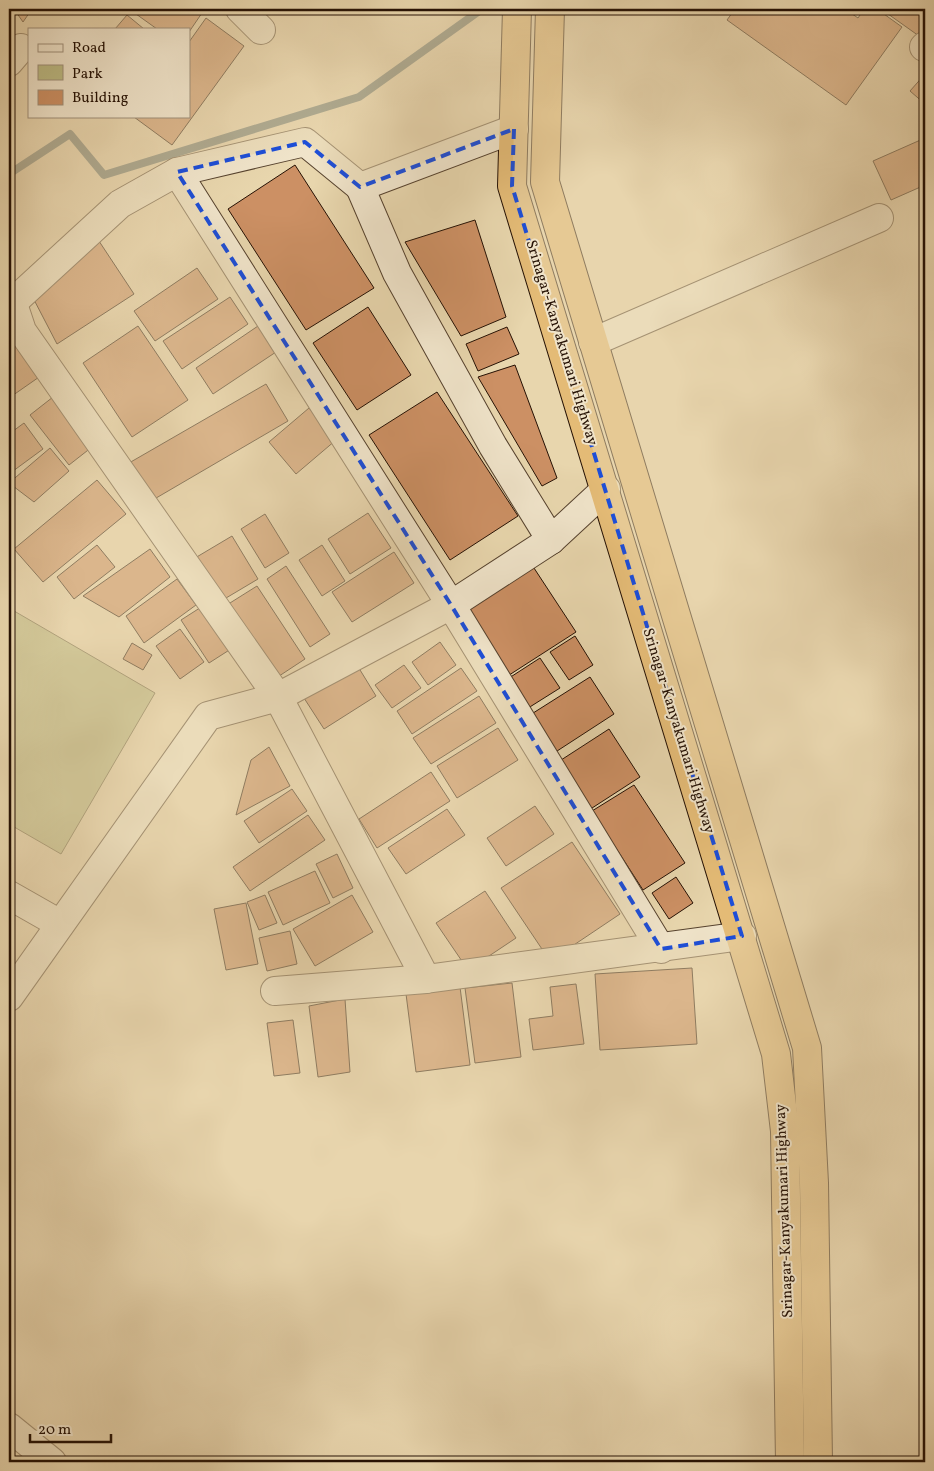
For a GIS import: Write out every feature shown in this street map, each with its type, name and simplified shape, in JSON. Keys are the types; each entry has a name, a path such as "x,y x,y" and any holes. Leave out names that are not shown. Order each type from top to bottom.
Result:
{"highway":[{"name":"Srinagar-Kanyakumari Highway","path":"517,20 512,186 606,489 694,786 742,936 776,1054 785,1131 790,1462"},
{"name":"Srinagar-Kanyakumari Highway","path":"550,20 545,182 807,1048 814,1183 818,1462"}],"street":[{"path":"240,9 261,30"},
{"path":"360,187 514,129"},
{"path":"426,979 278,697 15,336 11,305 120,204 177,172 305,142 360,187 397,273 493,446 551,540"},
{"path":"177,172 451,605 661,948"},
{"path":"593,342 879,218"},
{"path":"9,997 208,716 278,697 451,605 551,540 606,489"},
{"path":"9,895 60,924"},
{"path":"275,990 426,979 742,936"},
{"path":"9,1427 52,1462"}],"highlighted area":[{"path":"514,129 512,186 742,936 661,949 451,605 177,172 305,142 360,187"}],"green space":[{"path":"9,608 155,693 61,854 9,824"}],"building":[{"path":"14,9 32,9 23,22"},
{"path":"129,9 204,10 190,31 190,28 156,28"},
{"path":"355,9 386,9 386,14 355,11"},
{"path":"735,9 845,9 858,18 864,9 877,9 902,27 846,105 727,20"},
{"path":"881,9 925,9 925,27 919,36"},
{"path":"127,15 143,28 116,28"},
{"path":"206,18 244,46 172,145 135,118 190,118 190,41"},
{"path":"925,74 925,104 910,91"},
{"path":"925,138 925,185 891,200 873,161"},
{"path":"295,165 374,288 306,330 228,209"},
{"path":"475,220 506,317 461,336 405,242"},
{"path":"93,232 134,294 57,344 31,294"},
{"path":"197,268 218,299 155,341 134,311"},
{"path":"230,297 248,324 182,369 163,341"},
{"path":"368,307 411,375 357,410 313,343"},
{"path":"138,326 188,400 132,437 83,363"},
{"path":"258,326 276,352 213,394 196,368"},
{"path":"507,327 519,354 478,371 466,344"},
{"path":"19,343 42,375 9,398 9,351"},
{"path":"515,365 557,478 542,486 478,377"},
{"path":"266,384 288,421 151,501 129,463"},
{"path":"437,392 518,516 450,560 369,435"},
{"path":"53,397 92,447 69,465 30,415"},
{"path":"309,408 336,440 296,474 269,442"},
{"path":"24,423 43,449 9,474 9,434"},
{"path":"50,448 69,471 34,502 9,483"},
{"path":"97,480 126,514 43,582 14,549"},
{"path":"368,513 391,548 350,574 328,539"},
{"path":"265,514 289,553 265,568 241,529"},
{"path":"232,536 258,579 221,601 195,558"},
{"path":"97,545 115,567 74,599 57,577"},
{"path":"322,545 345,581 322,596 299,560"},
{"path":"150,549 170,577 119,617 83,596"},
{"path":"394,552 414,583 352,622 332,592"},
{"path":"532,565 576,632 503,679 460,611"},
{"path":"286,566 330,634 310,647 267,579"},
{"path":"177,579 196,605 144,643 126,616"},
{"path":"257,586 305,659 270,682 222,608"},
{"path":"206,604 234,647 209,663 181,620"},
{"path":"180,629 204,662 180,679 156,646"},
{"path":"575,636 593,665 569,680 550,652"},
{"path":"440,642 456,665 428,685 412,662"},
{"path":"132,643 152,655 143,670 123,659"},
{"path":"540,658 560,688 525,710 506,680"},
{"path":"357,665 376,696 324,729 304,698"},
{"path":"404,665 421,688 392,708 375,685"},
{"path":"461,668 477,691 412,734 397,711"},
{"path":"590,677 614,714 554,753 530,715"},
{"path":"479,696 496,723 431,764 413,738"},
{"path":"498,728 518,760 457,798 437,766"},
{"path":"609,729 640,777 589,810 558,762"},
{"path":"269,747 290,786 236,815 251,760"},
{"path":"431,772 450,801 377,848 359,819"},
{"path":"634,785 685,863 643,890 592,811"},
{"path":"292,789 307,811 259,843 244,821"},
{"path":"535,806 554,834 506,866 487,838"},
{"path":"447,809 465,835 406,874 388,848"},
{"path":"308,815 325,840 250,891 233,867"},
{"path":"572,842 620,914 550,961 501,888"},
{"path":"337,854 353,888 333,898 316,864"},
{"path":"315,871 330,903 283,925 268,892"},
{"path":"676,877 693,903 669,919 652,893"},
{"path":"485,891 516,938 468,970 436,923"},
{"path":"265,895 277,923 259,930 247,902"},
{"path":"352,895 373,932 315,966 293,929"},
{"path":"246,903 258,964 226,970 214,909"},
{"path":"290,931 297,964 267,971 259,938"},
{"path":"692,968 697,1044 600,1050 595,974"},
{"path":"512,983 521,1057 475,1063 465,988"},
{"path":"576,984 584,1044 533,1050 529,1019 553,1016 550,987"},
{"path":"460,987 470,1065 416,1072 406,994"},
{"path":"345,999 350,1072 318,1077 309,1006"},
{"path":"293,1020 300,1073 274,1076 267,1023"}],"waterway":[{"path":"9,174 70,134 104,175 359,97 482,9"}]}
